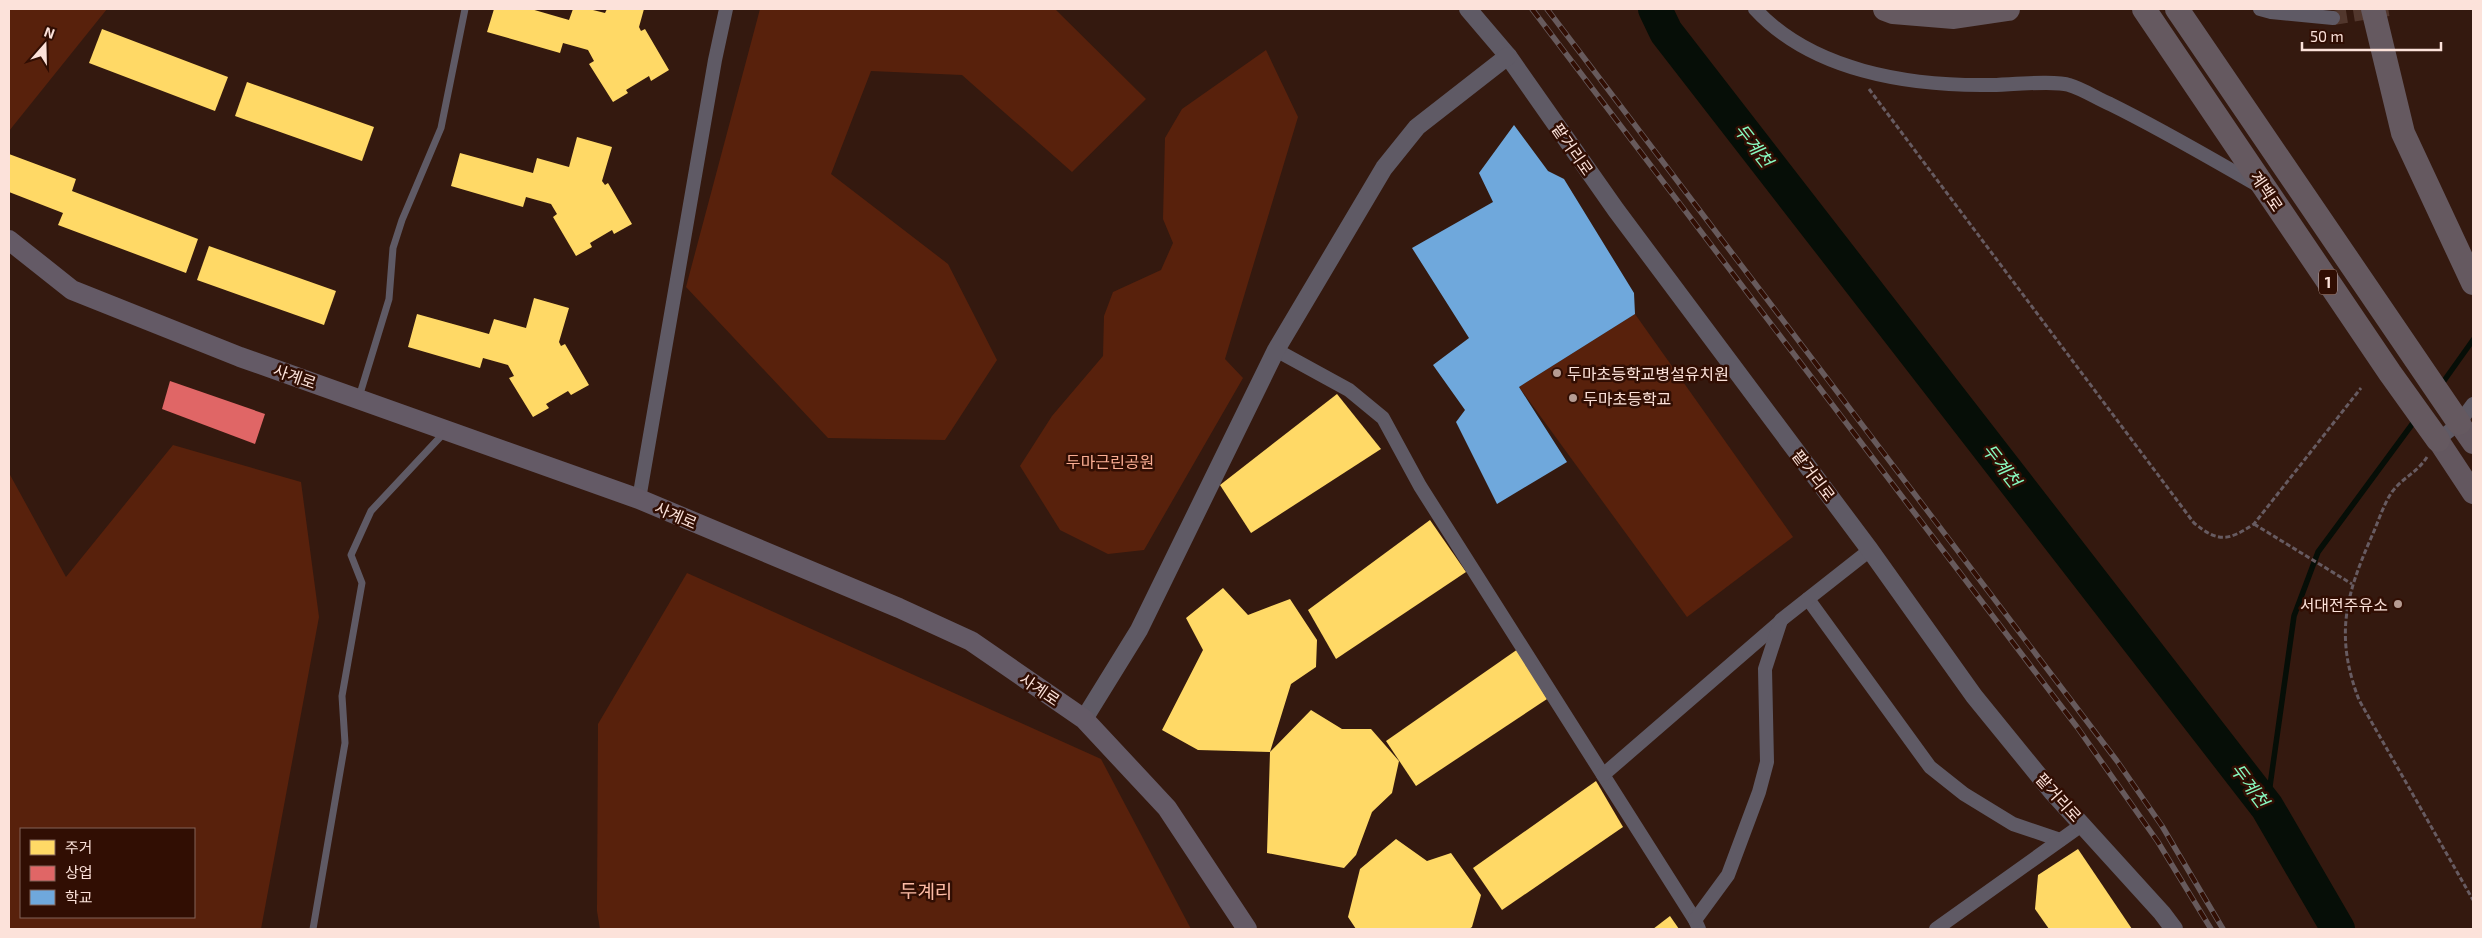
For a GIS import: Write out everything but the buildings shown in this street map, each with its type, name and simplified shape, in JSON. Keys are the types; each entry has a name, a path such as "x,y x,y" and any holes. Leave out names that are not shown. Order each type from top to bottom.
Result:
{"highway":[{"path":"1885,9 1893,12 1954,17 2008,9"},
{"path":"2131,9 2198,88"},
{"name":"계백로","path":"2144,9 2390,373 2438,440"},
{"name":"계백로","path":"2176,9 2392,327 2466,413"},
{"path":"2373,9 2402,134 2473,283"}],"main road":[{"name":"사계로","path":"9,240 72,290 240,357 639,499 899,608 971,641 1084,719 1167,808 1247,929"},
{"path":"2466,413 2473,443"},
{"name":"1","path":"2438,440 2473,493"}],"street":[{"path":"639,499 715,60 726,9"},
{"name":"팥거리로","path":"1468,9 1508,56 1616,210 1870,550 1974,696 2053,792 2162,913 2174,929"},
{"path":"1755,9 1770,25 1812,51 1852,67 1882,75 1958,85 2067,84 2143,120 2267,191"},
{"path":"2260,9 2271,12 2332,18"},
{"path":"1084,719 1139,630 1276,350 1384,168 1416,127 1508,56"},
{"path":"1276,350 1349,390 1383,418 1420,486 1697,925 1728,875 1759,792 1767,762 1765,669 1781,620"},
{"path":"2438,440 2466,413"},
{"path":"1603,775 1781,620 1870,550"},
{"path":"1808,599 1930,767 1964,794 2014,824 2060,840"},
{"path":"1936,929 2083,824"}],"lane":[{"path":"359,398 389,298 393,248 402,220 441,128 465,9"},
{"path":"313,929 345,743 342,696 362,583 351,555 371,511 446,431"}],"path":[{"path":"1852,67 2194,523 2211,536 2224,539 2239,534 2254,524 2360,388"},
{"path":"2438,440 2419,470 2404,478 2392,493 2352,584 2345,617 2345,650 2351,678 2360,700 2473,900"},
{"path":"2254,524 2352,584"}],"green space":[{"path":"9,9 107,9 9,131"},
{"path":"760,9 1055,9 1146,99 1072,172 962,75 871,71 831,174 948,264 997,360 945,440 828,438 686,287"},
{"name":"두마근린공원","path":"1266,50 1298,117 1225,359 1243,378 1144,550 1108,554 1060,530 1020,466 1052,416 1103,356 1104,316 1113,292 1161,270 1173,243 1163,219 1165,138 1182,109"},
{"path":"1635,314 1793,537 1687,617 1519,387"},
{"path":"173,445 301,482 319,617 261,929 9,929 9,473 66,577"},
{"path":"687,573 1101,759 1191,929 600,929 597,911 598,724"}],"waterway":[{"name":"두계천","path":"1655,9 1666,32 2267,807 2338,929"},
{"path":"2441,385 2473,340"},
{"path":"2267,807 2294,616 2318,552 2416,419"}],"tunnel":[{"path":"2333,18 2389,9"}],"railway":[{"path":"1532,9 2077,727 2158,842 2211,929"},
{"path":"1547,9 2117,761 2162,826 2223,929"}],"place":[{"name":"두마초등학교병설유치원","path":"1557,373"},
{"name":"두마초등학교","path":"1573,398"},
{"name":"서대전주유소","path":"2398,604"}],"district":[{"name":"두계리","path":"926,890"}]}
